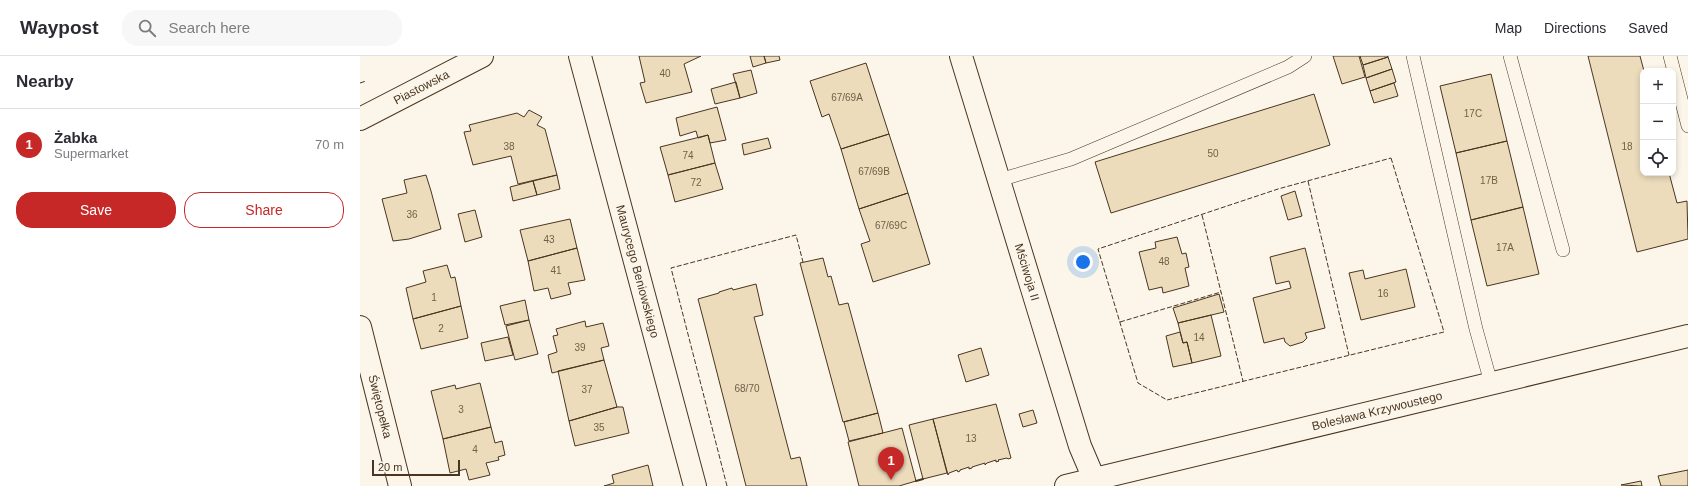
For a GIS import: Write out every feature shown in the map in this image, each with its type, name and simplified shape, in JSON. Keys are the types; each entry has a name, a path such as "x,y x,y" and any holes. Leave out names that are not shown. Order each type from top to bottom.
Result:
{"street":[{"name":"Piastowska","path":"360,119 482,56"},
{"name":"Maurycego Beniowskiego","path":"580,56 695,486"},
{"name":"Mściwoja II","path":"961,56 1080,446 1096,482"},
{"name":"Świętopełka","path":"360,327 400,486"},
{"name":"Bolesława Krzywoustego","path":"1066,486 1096,482 1491,383 1688,336"}],"lane":[{"path":"999,180 1071,159 1288,67 1305,56"},
{"path":"1413,56 1476,329 1491,383"},
{"path":"1510,56 1563,250"},
{"path":"1670,56 1688,126"}],"building":[{"path":"639,56 701,56 684,64 692,92 646,103 640,83 645,82"},
{"path":"750,56 764,56 766,63 753,67"},
{"path":"764,56 779,56 780,60 766,63"},
{"path":"1333,56 1359,56 1365,77 1342,84"},
{"path":"1360,56 1388,56 1388,57 1363,65"},
{"path":"1588,56 1640,56 1643,68 1640,68 1640,176 1670,176 1677,203 1687,201 1688,239 1637,252"},
{"path":"1388,57 1392,69 1366,78 1363,65"},
{"path":"866,63 889,134 841,149 829,114 822,117 810,81"},
{"path":"1392,69 1396,82 1370,91 1366,78"},
{"path":"751,70 757,93 740,98 733,74"},
{"path":"1491,74 1507,141 1456,153 1440,86"},
{"path":"736,82 740,98 715,104 711,89"},
{"path":"1394,83 1398,96 1374,103 1370,91"},
{"path":"1314,94 1330,145 1111,213 1095,162"},
{"path":"717,107 726,140 710,143 708,135 698,138 696,131 680,136 676,118"},
{"path":"529,110 542,117 537,125 545,129 557,175 518,184 511,156 473,165 464,132 471,131 469,125 517,113 524,117"},
{"path":"889,134 908,193 859,209 841,149"},
{"path":"708,135 715,163 668,175 660,147"},
{"path":"768,138 771,148 744,155 742,144"},
{"path":"1507,141 1523,207 1471,220 1456,153"},
{"path":"715,163 723,189 675,202 668,175"},
{"path":"426,175 441,229 409,239 393,241 382,199 407,193 404,180"},
{"path":"557,175 560,189 537,195 533,181"},
{"path":"533,181 537,195 513,201 510,187"},
{"path":"1295,191 1302,216 1288,220 1281,196"},
{"path":"908,193 930,264 873,282 861,244 870,241 859,209"},
{"path":"1523,207 1539,274 1487,286 1471,220"},
{"path":"475,210 482,237 465,242 458,214"},
{"path":"570,219 577,248 528,261 520,230"},
{"path":"1177,237 1182,254 1186,253 1189,267 1185,268 1189,286 1163,293 1162,287 1149,290 1139,252 1156,248 1155,242"},
{"path":"577,248 585,280 568,283 571,294 551,299 548,288 534,291 528,261"},
{"path":"1305,248 1325,328 1305,333 1307,338 1303,342 1290,346 1285,342 1284,338 1264,343 1253,298 1291,288 1289,281 1276,284 1270,257"},
{"path":"823,258 828,277 831,276 839,305 848,303 878,413 843,422 800,263"},
{"path":"447,265 451,278 455,277 461,306 413,319 406,288 426,282 423,271"},
{"path":"1406,269 1415,307 1361,320 1349,273 1363,270 1365,279"},
{"path":"756,284 763,315 754,317 791,459 800,457 807,486 746,486 698,299 732,288 733,290"},
{"path":"1219,294 1224,312 1178,323 1173,308"},
{"path":"525,300 529,320 505,325 500,306"},
{"path":"461,306 468,338 421,349 413,319"},
{"path":"1211,315 1221,356 1192,363 1187,342 1183,343 1178,323"},
{"path":"529,320 538,354 515,360 506,326"},
{"path":"585,321 586,327 603,323 609,346 601,348 604,360 552,373 548,355 557,352 553,336 558,335 556,329"},
{"path":"1180,332 1183,343 1187,342 1192,363 1173,367 1166,336"},
{"path":"508,337 513,355 485,361 481,343"},
{"path":"981,348 989,375 966,382 958,355"},
{"path":"604,360 617,407 569,421 558,371"},
{"path":"480,383 491,427 443,439 431,391 455,385 456,389"},
{"path":"996,404 1011,458 998,460 999,461 996,462 996,460 985,465 985,463 969,469 969,467 958,472 957,470 949,473 948,475 933,419"},
{"path":"617,407 623,407 629,433 575,446 569,421"},
{"path":"1033,410 1037,423 1023,427 1019,414"},
{"path":"878,413 883,433 849,441 844,422"},
{"path":"933,419 947,473 923,479 909,425"},
{"path":"491,427 495,443 502,441 505,455 498,457 499,460 486,463 490,475 469,480 466,469 450,473 443,439"},
{"path":"902,428 916,481 899,486 859,486 848,442"},
{"path":"648,465 653,486 604,486 614,483 612,475"},
{"path":"1688,470 1688,486 1661,486 1658,476"},
{"path":"1641,481 1642,486 1621,485"}],"fence":[{"path":"360,83 366,81"},
{"path":"1391,158 1444,332 1167,400 1138,383 1098,249 1278,189 1391,158"},
{"path":"1308,181 1349,355"},
{"path":"1202,215 1243,381"},
{"path":"727,486 671,268 796,235 803,262"},
{"path":"1120,322 1221,292"}],"wall":[{"path":"916,481 923,479"}],"place":[{"name":"Żabka","path":"891,480"}]}
